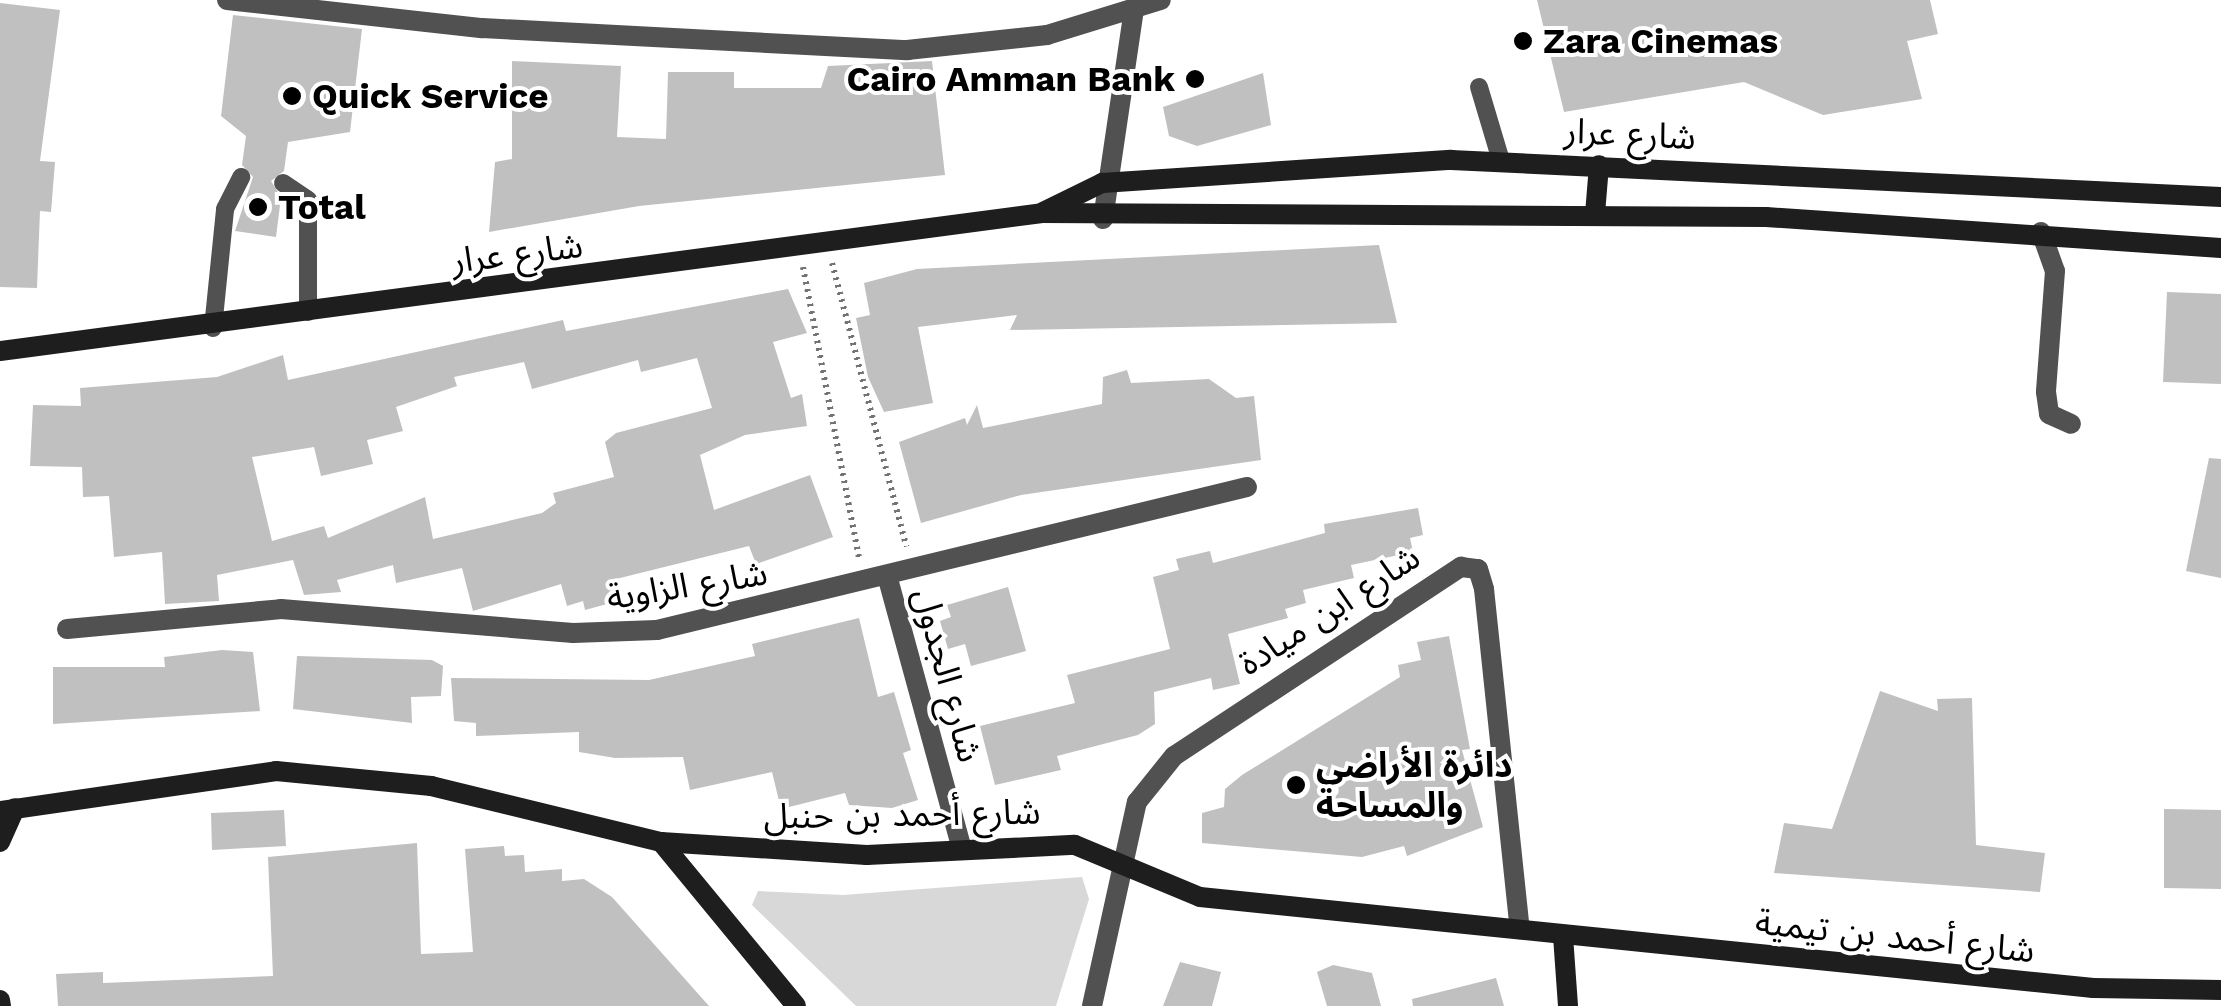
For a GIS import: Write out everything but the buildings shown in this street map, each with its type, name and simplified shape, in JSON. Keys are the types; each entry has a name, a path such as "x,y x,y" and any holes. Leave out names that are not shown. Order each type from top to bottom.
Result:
{"main road":[{"name":"شارع عرار","path":"1042,213 1102,183 1502,161 2221,197"},
{"path":"1595,214 1598,165"},
{"name":"شارع عرار","path":"0,351 213,328 1042,213 1103,220 1595,214 2041,232 2221,248"},
{"name":"شارع أحمد بن حنبل","path":"8,810 276,771 431,786 661,842 866,854 961,846 1075,845 1200,897 1563,936"},
{"path":"0,842 8,810"},
{"path":"661,842 796,1006"},
{"path":"1563,936 1568,1006"},
{"name":"شارع أحمد بن تيمية","path":"1563,936 2093,997 2221,990"}],"street":[{"path":"228,0 482,28 907,50 1048,34 1161,0"},
{"path":"1103,220 1102,183 1134,9"},
{"path":"2041,232 2055,271 2046,392 2050,414 2071,424"},
{"name":"شارع الزاوية","path":"67,629 281,608 630,632 888,579 1247,487"},
{"name":"شارع ابن ميادة","path":"1129,868 1137,802 1174,756 1421,585 1478,569 1520,929"},
{"name":"شارع الجدول","path":"888,579 961,846"},
{"path":"1092,1006 1129,868"}],"lane":[{"path":"1479,87 1502,161"},
{"path":"213,328 224,210 241,177"},
{"path":"282,183 308,200 308,312"}],"path":[{"path":"826,241 913,572"},
{"path":"798,246 864,584"}],"shaded area":[{"path":"1082,877 1089,899 1056,1006 856,1006 752,905 758,891 843,895"}],"place":[{"name":"Zara Cinemas","path":"1523,41"},
{"name":"Cairo Amman Bank","path":"1195,79"},
{"name":"Quick Service","path":"292,96"},
{"name":"Total","path":"258,207"},
{"name":"دائرة الأراضي والمساحة","path":"1296,785"}]}
